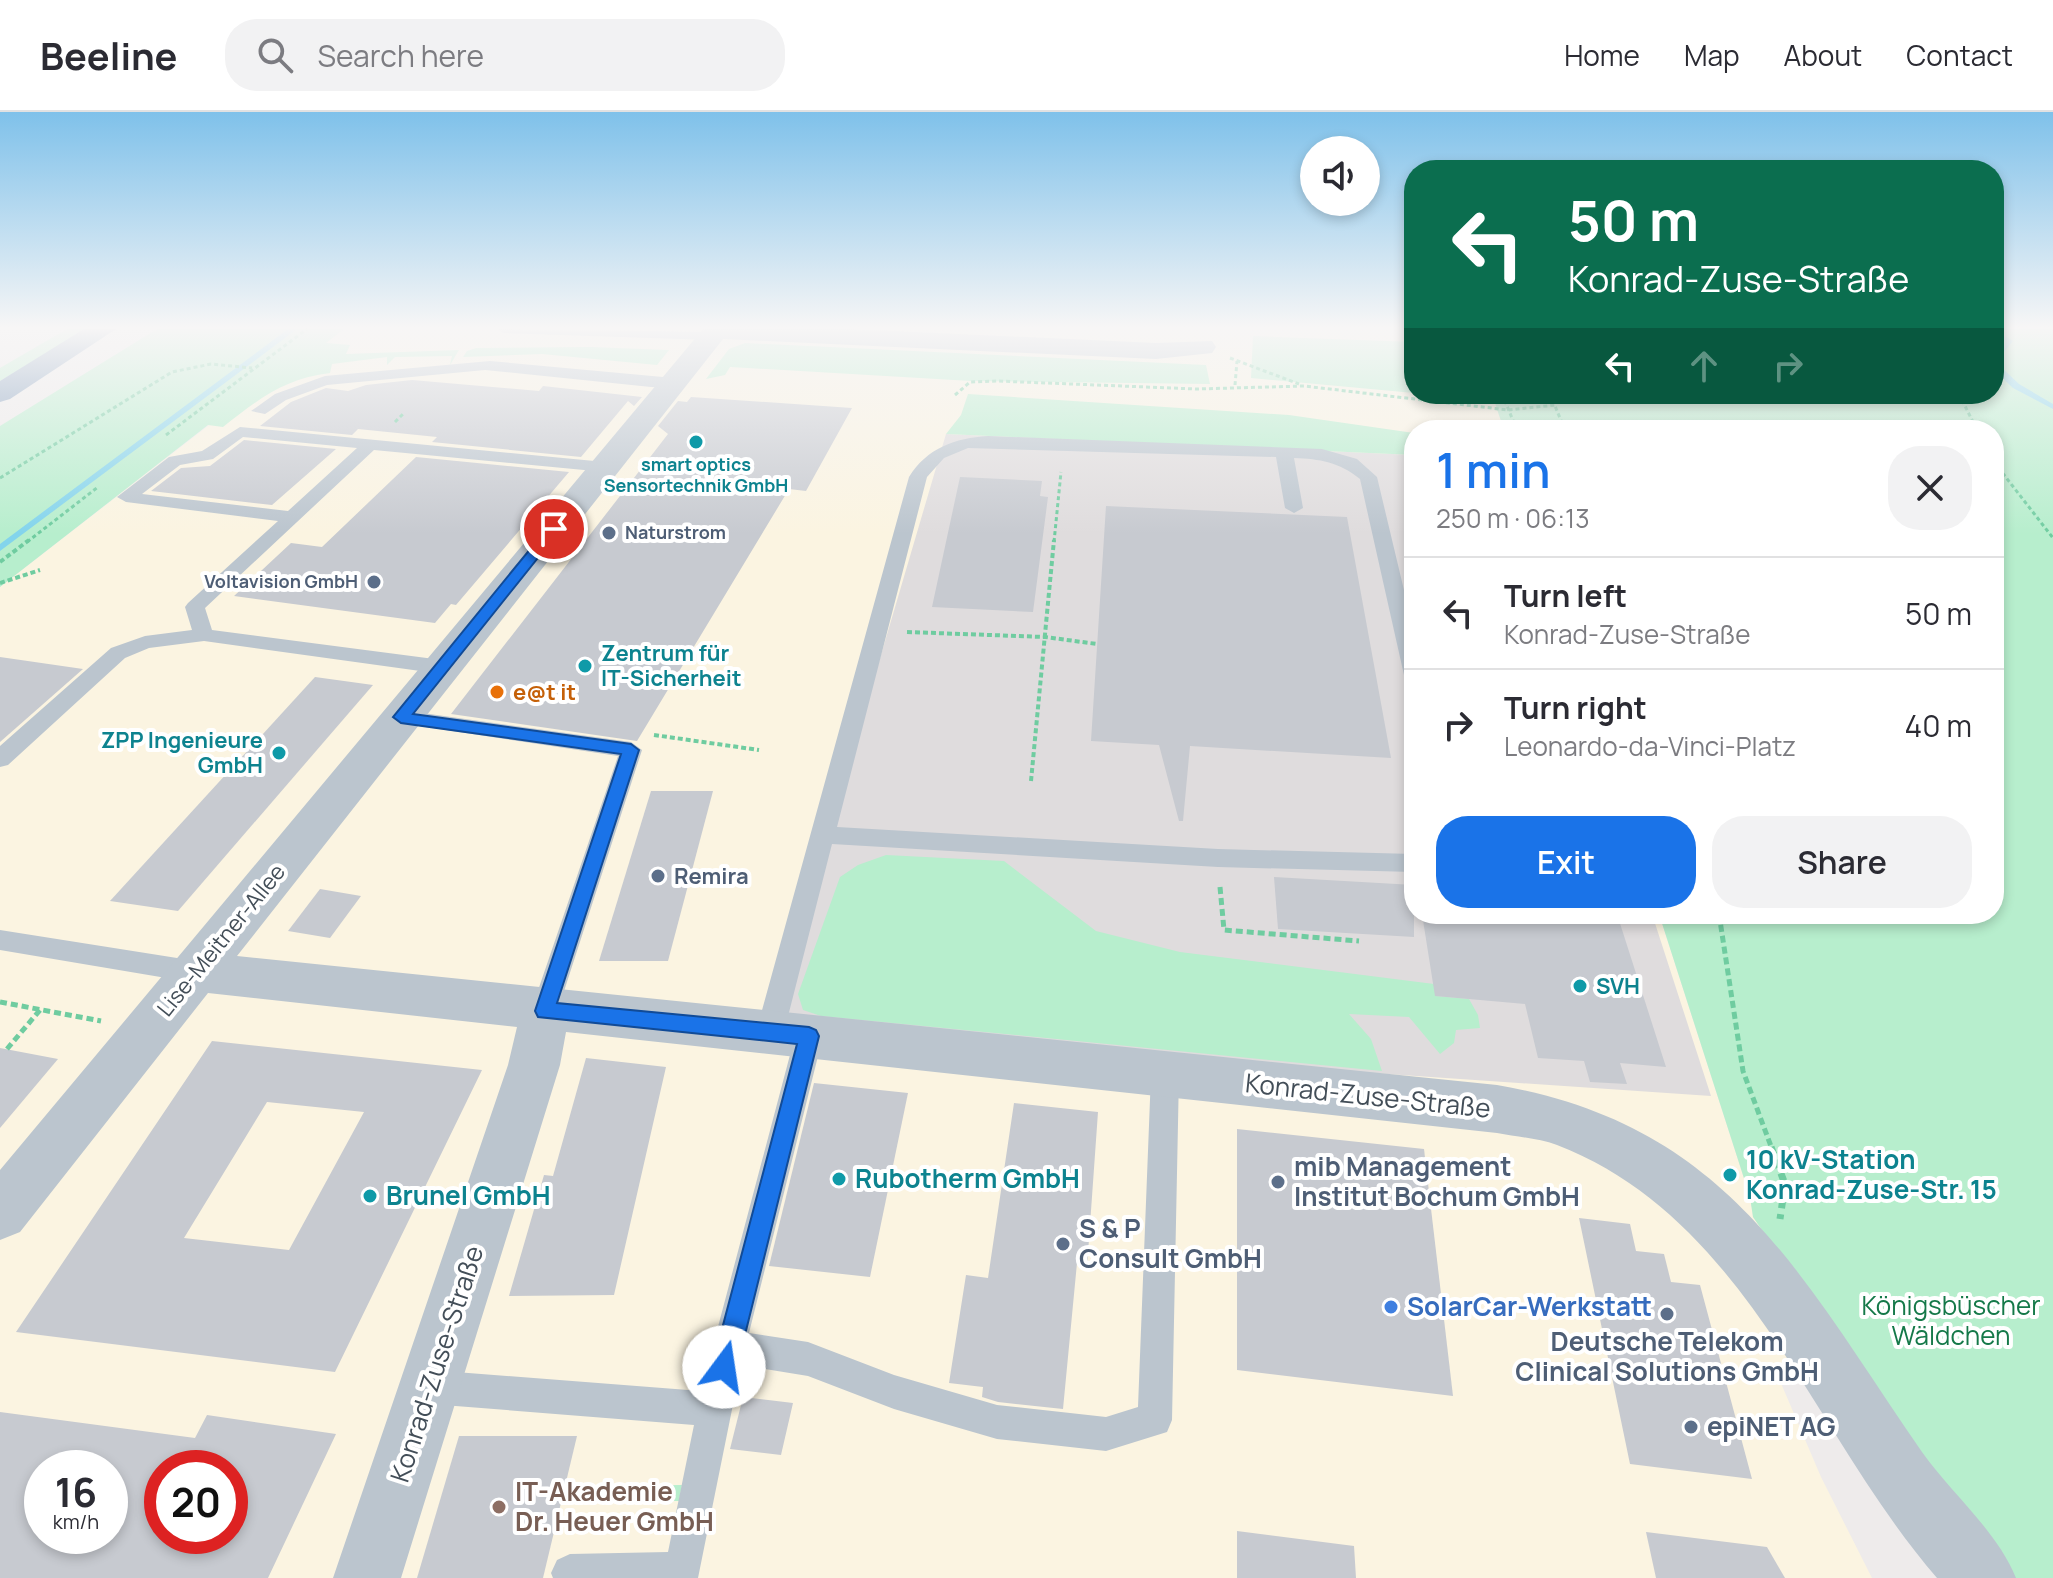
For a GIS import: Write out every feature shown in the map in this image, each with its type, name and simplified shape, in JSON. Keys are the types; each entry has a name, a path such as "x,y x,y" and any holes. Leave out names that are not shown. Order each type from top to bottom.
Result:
{"street":[{"name":"Lise-Meitner-Allee","path":"0,1213 662,397"},
{"name":"Konrad-Zuse-Straße","path":"196,972 1497,1109 1562,1122 1623,1151 1703,1205 1740,1243 1771,1282 1913,1497 1982,1578"},
{"name":"Konrad-Zuse-Straße","path":"367,1578 534,1065 545,1011"}],"lane":[{"path":"259,411 275,397"},
{"path":"293,517 126,497 175,461 207,455 240,432 368,447 442,450 605,467"},
{"path":"570,1573 683,1570 789,1034 824,835 918,477 927,463 947,449 977,441 1336,456 1368,477 1404,632"},
{"path":"204,635 195,607 368,447"},
{"path":"1284,452 1294,508"},
{"path":"0,759 118,653 145,642 204,635 442,667"},
{"path":"401,717 631,750 545,1011"},
{"path":"824,835 1218,858 1404,863"},
{"path":"0,940 196,972"},
{"path":"729,1346 808,1359 894,1392 997,1422 1106,1434 1155,1420 1165,1074"},
{"path":"430,1387 714,1409"}],"path":[{"path":"0,478 131,397"},
{"path":"1457,404 1508,410 1556,405 1561,420"},
{"path":"1506,404 1512,420"},
{"path":"1031,781 1064,444"},
{"path":"2004,474 2025,500 2038,524 2053,538"},
{"path":"0,583 40,570"},
{"path":"878,631 1045,637 1097,644"},
{"path":"631,750 649,735 759,750"},
{"path":"1218,858 1224,930 1359,941"},
{"path":"1717,924 1743,1071 1785,1184 1771,1282"},
{"path":"0,1002 149,1030"},
{"path":"7,1049 41,1010"}],"shaded area":[{"path":"245,397 1404,397 1404,404 1495,404 1501,420 1404,420 1404,924 1662,924 1750,1197 1753,1217 1833,1333 1774,1367 1821,1477 1872,1578 0,1578 0,587"},
{"path":"946,434 1404,455 1404,924 1655,924 1711,1096 770,1032"}],"green space":[{"path":"46,397 264,397 223,427 208,425 0,587 0,426"},
{"path":"967,397 1020,397 1289,415 1404,432 1404,455 946,434 961,415"},
{"name":"Königsbüscher Wäldchen","path":"2004,397 2053,397 2053,1578 2014,1578 1955,1510 1753,1217 1750,1197 1662,924 2004,924 2004,420 1501,420 1495,404 2004,404"},
{"path":"886,855 1004,861 1096,931 1180,952 1434,984 1436,996 1469,999 1478,1015 1480,1028 1456,1030 1454,1043 1440,1054 1409,1017 1349,1014 1371,1039 1382,1071 821,1016 803,1010 798,994 840,877 858,865"},
{"path":"682,1485 679,1501 575,1501 579,1486"}],"building":[{"path":"302,397 642,397 634,406 628,401 581,457 432,442 437,437 358,429 352,435 260,426 291,402"},
{"path":"691,397 697,397 852,408 806,491 789,489 637,741 451,714 668,434 658,426 678,401 687,402"},
{"path":"244,440 336,449 272,505 151,491 181,468 210,466"},
{"path":"416,457 569,472 456,605 451,604 435,623 234,596 291,543 322,547"},
{"path":"960,477 1042,481 1040,496 1048,497 1033,612 932,607"},
{"path":"1106,506 1347,517 1391,758 1190,746 1183,821 1179,821 1159,745 1091,741"},
{"path":"0,657 83,669 0,742"},
{"name":"ZPP Ingenieure GmbH","path":"315,677 373,685 178,911 110,901"},
{"name":"Remira","path":"651,791 713,791 668,961 599,961"},
{"path":"1274,877 1404,884 1404,924 1414,924 1414,937 1278,929"},
{"path":"320,889 361,896 330,938 288,931"},
{"name":"SVH","path":"1424,924 1620,924 1666,1067 1620,1063 1627,1084 1590,1082 1584,1061 1538,1058 1525,1004 1435,996"},
{"name":"Brunel GmbH","path":"212,1041 482,1070 335,1372 16,1332","holes":["267,1102 364,1112 289,1250 184,1238"]},
{"path":"0,1048 58,1059 0,1128"},
{"path":"586,1058 666,1067 614,1295 509,1296 544,1175 553,1176"},
{"name":"Rubotherm GmbH","path":"814,1083 908,1093 870,1277 769,1266"},
{"path":"1014,1103 1098,1112 1087,1267 1077,1263 1063,1409 998,1402 982,1397 983,1387 949,1383 966,1275 988,1278"},
{"path":"1237,1129 1424,1149 1453,1396 1237,1370"},
{"path":"1579,1218 1630,1224 1636,1251 1664,1254 1671,1282 1700,1285 1752,1479 1630,1464"},
{"path":"743,1397 793,1403 781,1455 730,1449"},
{"path":"0,1412 195,1438 207,1415 336,1434 268,1578 0,1578"},
{"name":"IT-Akademie Dr. Heuer GmbH","path":"459,1436 577,1436 543,1578 417,1578"},
{"path":"1237,1531 1354,1546 1356,1578 1237,1578"},
{"path":"1646,1532 1767,1547 1785,1578 1656,1578"}],"waterway":[{"path":"0,548 201,397"},
{"path":"2036,397 2053,407"}],"place":[{"name":"smart optics Sensortechnik GmbH","path":"696,442"},
{"name":"Naturstrom","path":"609,533"},
{"name":"Voltavision GmbH","path":"374,582"},
{"name":"Zentrum für IT-Sicherheit","path":"585,666"},
{"name":"e@t it","path":"497,692"},
{"name":"ZPP Ingenieure GmbH","path":"279,753"},
{"name":"Remira","path":"658,876"},
{"name":"SVH","path":"1580,986"},
{"name":"10 kV-Station Konrad-Zuse-Str. 15","path":"1730,1175"},
{"name":"Rubotherm GmbH","path":"839,1179"},
{"name":"mib Management Institut Bochum GmbH","path":"1278,1182"},
{"name":"Brunel GmbH","path":"370,1196"},
{"name":"S & P Consult GmbH","path":"1063,1244"},
{"name":"SolarCar-Werkstatt","path":"1391,1307"},
{"name":"Deutsche Telekom Clinical Solutions GmbH","path":"1667,1314"},
{"name":"epiNET AG","path":"1691,1427"},
{"name":"IT-Akademie Dr. Heuer GmbH","path":"499,1507"}],"route":[{"path":"554,529 401,717 631,750 545,1011 809,1036 724,1367"}]}
